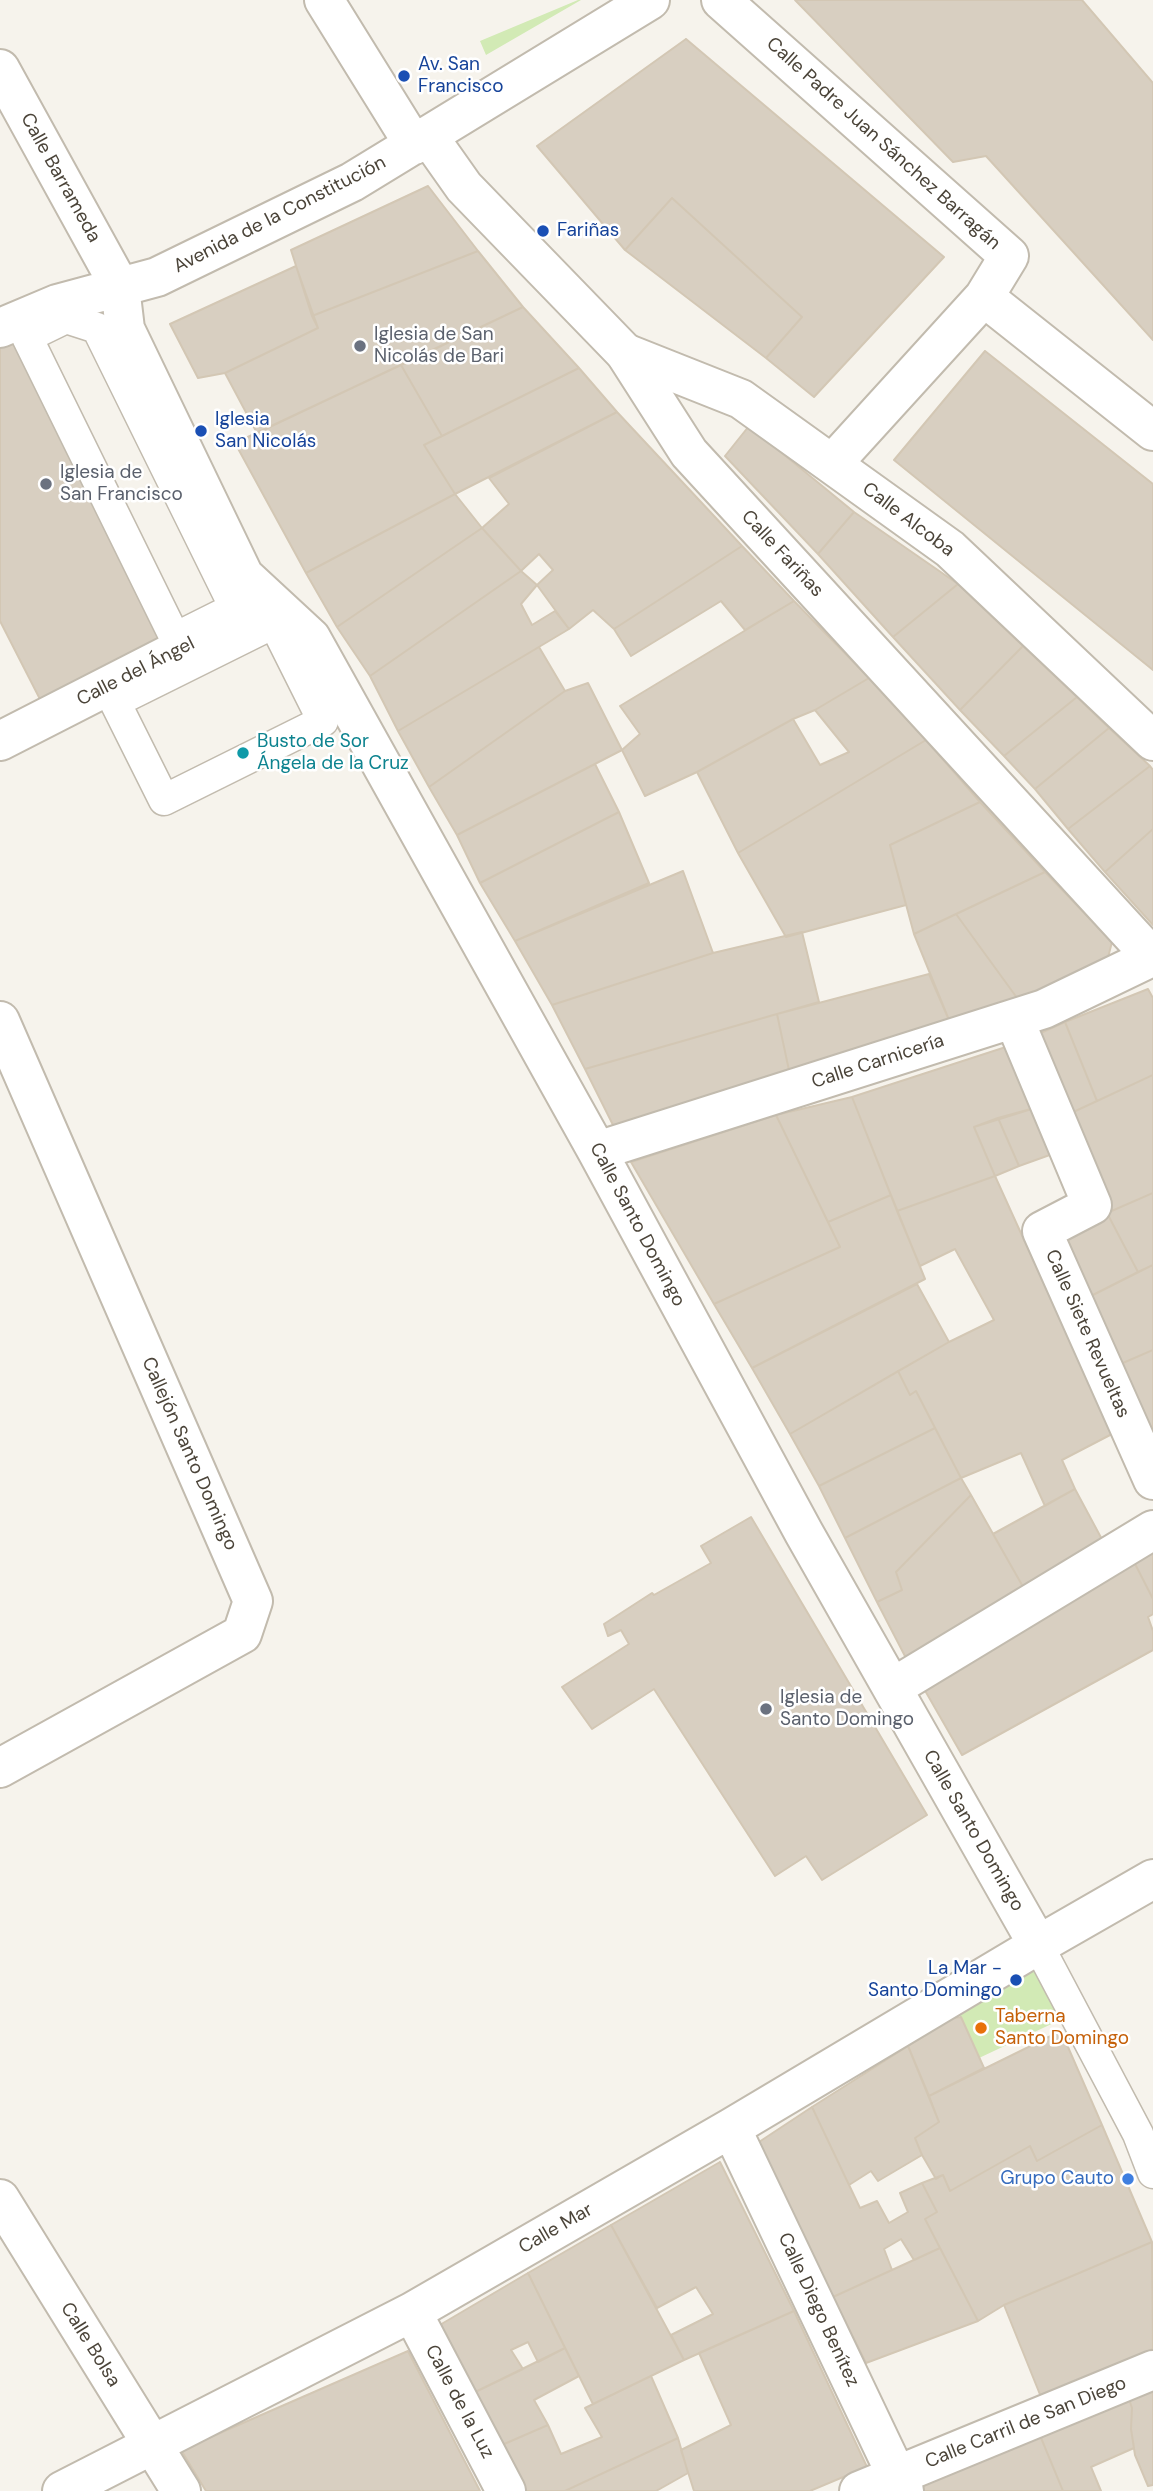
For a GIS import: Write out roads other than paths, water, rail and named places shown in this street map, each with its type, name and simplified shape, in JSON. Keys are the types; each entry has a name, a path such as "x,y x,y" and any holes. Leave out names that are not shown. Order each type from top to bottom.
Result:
{"street":[{"name":"Calle Fariñas","path":"324,0 421,141 625,354 689,453 1152,957"},
{"name":"Avenida de la Constitución","path":"0,328 57,304 157,277 361,178 650,0"},
{"name":"Calle Padre Juan Sánchez Barragán","path":"721,0 1009,256 984,297 832,464"},
{"name":"Calle Barrameda","path":"0,69 120,287"},
{"name":"Calle Santo Domingo","path":"120,287 125,329 244,576 311,638 597,1151 804,1533 1038,1945 1138,2134 1153,2173"},
{"path":"984,297 1153,431"},
{"path":"66,318 97,328 235,608 176,638 27,337 66,318"},
{"name":"Calle Alcoba","path":"625,354 740,399 950,550 1153,741"},
{"name":"Calle del Ángel","path":"0,741 272,602"},
{"path":"274,623 323,720 164,800 115,702 274,623"},
{"name":"Calle Carnicería","path":"597,1151 1044,1009 1152,957"},
{"name":"Calle Siete Revueltas","path":"1014,1019 1092,1205 1042,1231 1153,1480"},
{"name":"Callejón Santo Domingo","path":"0,1021 253,1601 242,1634 0,1768"},
{"path":"891,1688 1153,1530"},
{"name":"Calle Mar","path":"62,2491 412,2312 1153,1879"},
{"name":"Calle Diego Benítez","path":"731,2128 900,2483"},
{"name":"Calle Bolsa","path":"0,2199 181,2491"},
{"name":"Calle de la Luz","path":"412,2312 506,2491"},
{"name":"Calle Carril de San Diego","path":"859,2491 900,2483 1153,2370"}],"place":[{"name":"Av. San Francisco","path":"404,76"},
{"name":"Fariñas","path":"543,231"},
{"name":"Iglesia de San Nicolás de Bari","path":"360,346"},
{"name":"Iglesia San Nicolás","path":"201,431"},
{"name":"Iglesia de San Francisco","path":"46,484"},
{"name":"Busto de Sor Ángela de la Cruz","path":"243,753"},
{"name":"Iglesia de Santo Domingo","path":"766,1709"},
{"name":"La Mar - Santo Domingo","path":"1016,1980"},
{"name":"Taberna Santo Domingo","path":"981,2028"},
{"name":"Grupo Cauto","path":"1128,2179"}]}
